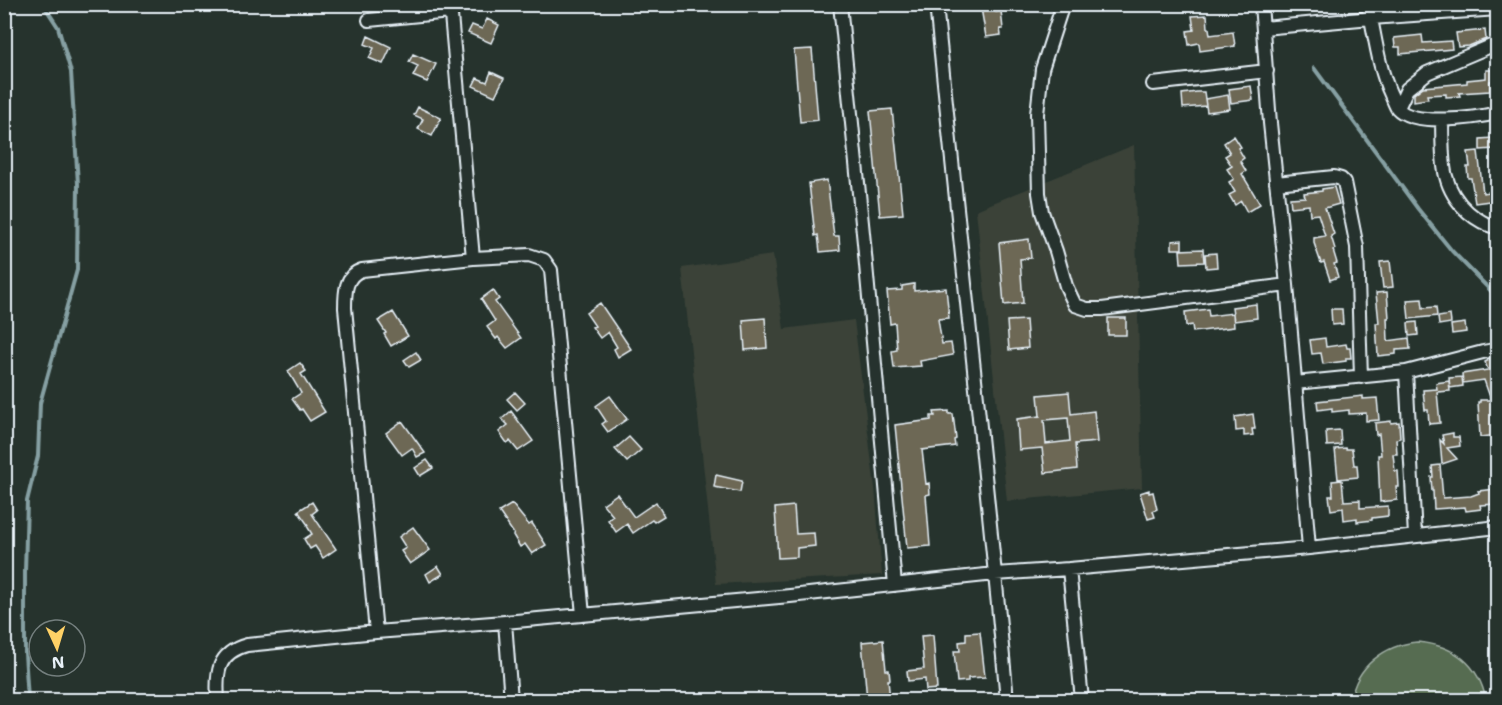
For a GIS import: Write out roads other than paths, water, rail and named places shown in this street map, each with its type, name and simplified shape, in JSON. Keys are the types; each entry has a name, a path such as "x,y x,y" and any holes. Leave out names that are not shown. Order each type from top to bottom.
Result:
{"street":[{"path":"840,4 895,585"},
{"path":"936,4 1007,700"},
{"path":"1063,4 1042,69 1036,114 1039,193 1044,220 1066,286 1075,304 1087,309 1102,309 1287,285"},
{"path":"1261,4 1309,548"},
{"path":"1368,4 1379,60 1398,108 1416,118 1442,120 1497,113"},
{"path":"369,20 450,8 473,258"},
{"path":"1263,28 1497,9"},
{"path":"1398,108 1407,89 1427,73 1497,44"},
{"path":"1153,84 1266,71"},
{"path":"1442,120 1444,170 1450,191 1471,214 1497,228"},
{"path":"1276,183 1334,177 1344,182 1357,247 1361,377"},
{"path":"376,632 345,308 346,288 352,275 362,270 473,258 529,255 544,260 551,270 583,615"},
{"path":"1295,383 1406,372 1483,352 1497,351"},
{"path":"1406,372 1415,536"},
{"path":"218,700 217,690 223,658 230,652 247,645 583,615 995,574 1309,548 1497,527"},
{"path":"1069,569 1083,700"},
{"path":"506,622 511,700"}],"waterway":[{"path":"28,700 25,653 27,501 38,456 40,403 77,270 78,184 71,72 58,27 43,4"},
{"path":"1314,68 1418,209 1452,251 1498,298"}]}
